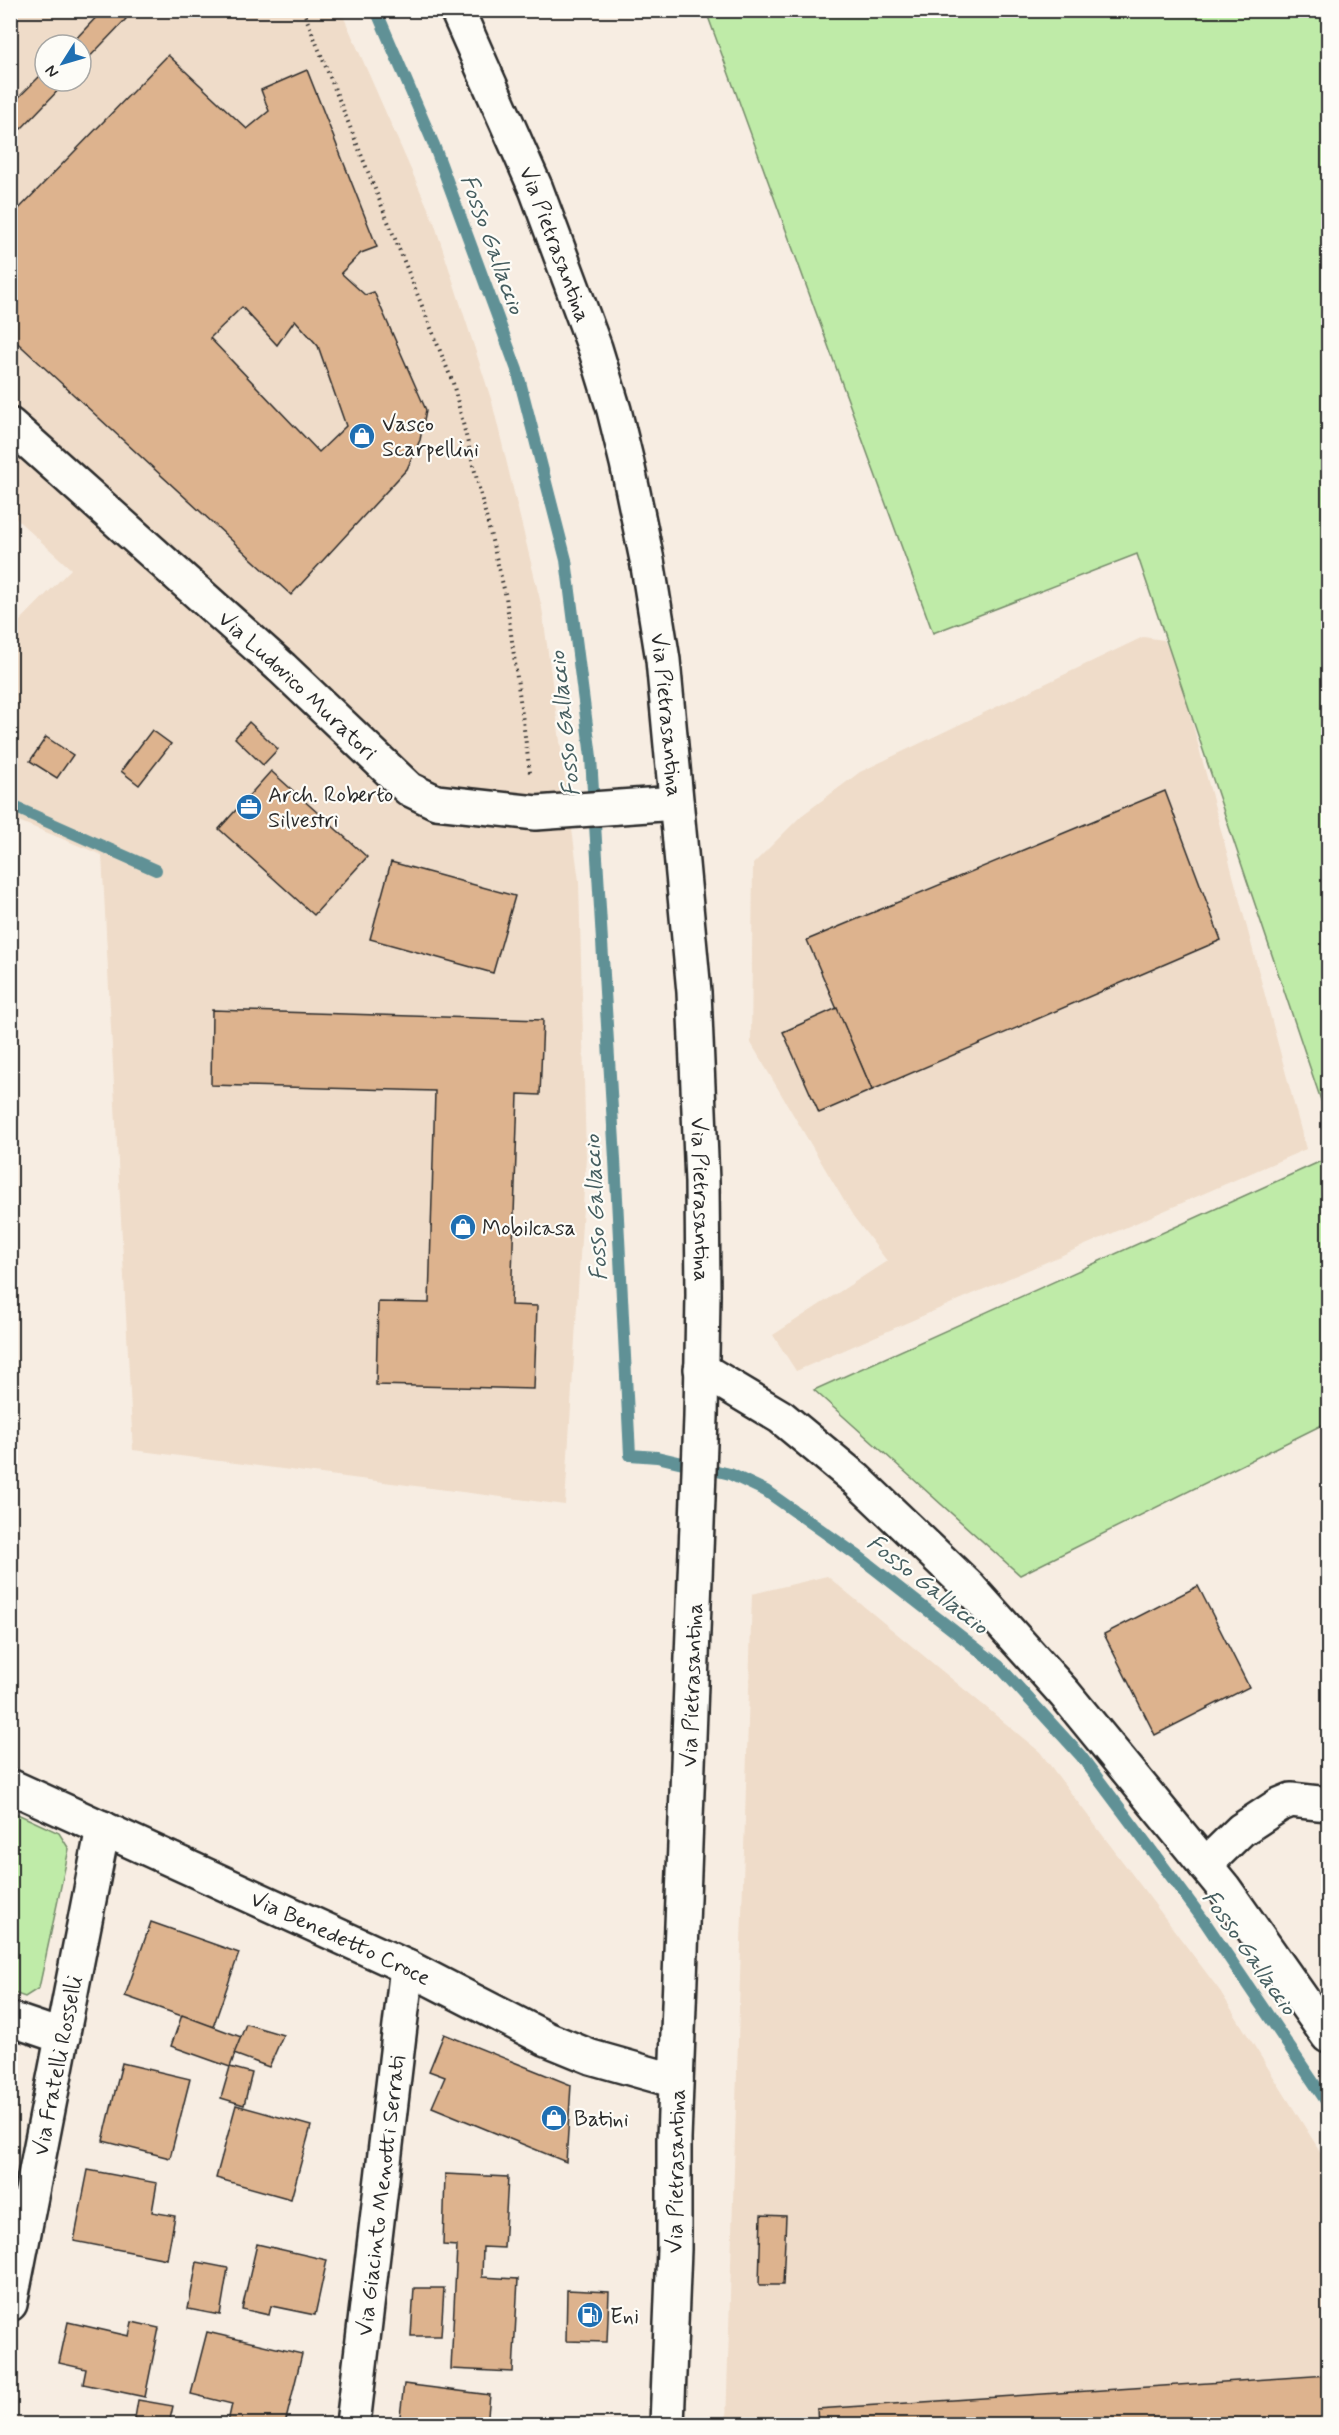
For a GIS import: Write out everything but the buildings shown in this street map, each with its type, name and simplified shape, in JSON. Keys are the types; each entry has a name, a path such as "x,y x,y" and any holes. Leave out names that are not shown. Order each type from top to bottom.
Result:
{"street":[{"name":"Via Pietrasantina","path":"458,10 519,145 555,234 614,410 647,560 663,660 694,1004 702,1182 704,1295 676,2081 674,2249 667,2424"},
{"name":"Via Ludovico Muratori","path":"10,425 273,660 409,789 436,802 541,812 676,803"},
{"path":"701,1369 781,1417 857,1480 969,1587 1065,1694 1224,1888 1329,2036"},
{"name":"Via Benedetto Croce","path":"10,1786 407,1967 547,2039 591,2057 676,2081"},
{"path":"1205,1865 1241,1830 1279,1805 1291,1800 1329,1804"},
{"name":"Via Fratelli Rosselli","path":"10,2304 104,1828"},
{"name":"Via Giacinto Menotti Serrati","path":"353,2424 407,1967"},
{"path":"10,2019 63,2037"}],"path":[{"path":"303,10 453,383 506,597 541,812"}],"shaded area":[{"path":"10,11 341,11 434,222 492,402 542,608 579,881 586,1157 565,1505 133,1450 102,855 11,818 11,630 71,569 11,514"},
{"path":"1143,637 1164,640 1178,669 1306,1149 796,1371 773,1335 887,1261 853,1216 751,1043 753,864 801,816 860,772"},
{"path":"827,1576 1040,1752 1220,1991 1328,2164 1328,2424 726,2424 752,1594"}],"green space":[{"path":"706,11 1328,11 1328,1121 1137,554 933,633"},
{"path":"1328,1158 1328,1422 1020,1575 814,1390"},
{"path":"11,1811 59,1833 69,1849 39,1988 25,1997 11,1992"}],"waterway":[{"name":"Fosso Gallaccio","path":"376,10 434,145 517,370 566,560 591,757 630,1455 657,1457 730,1474 766,1491 858,1556 999,1666 1081,1756 1205,1922 1328,2104"},
{"path":"10,805 156,870"}],"place":[{"name":"Vasco Scarpellini","path":"362,436"},
{"name":"Arch. Roberto Silvestri","path":"249,807"},
{"name":"Mobilcasa","path":"463,1227"},
{"name":"Batini","path":"554,2118"},
{"name":"Eni","path":"590,2315"}]}
